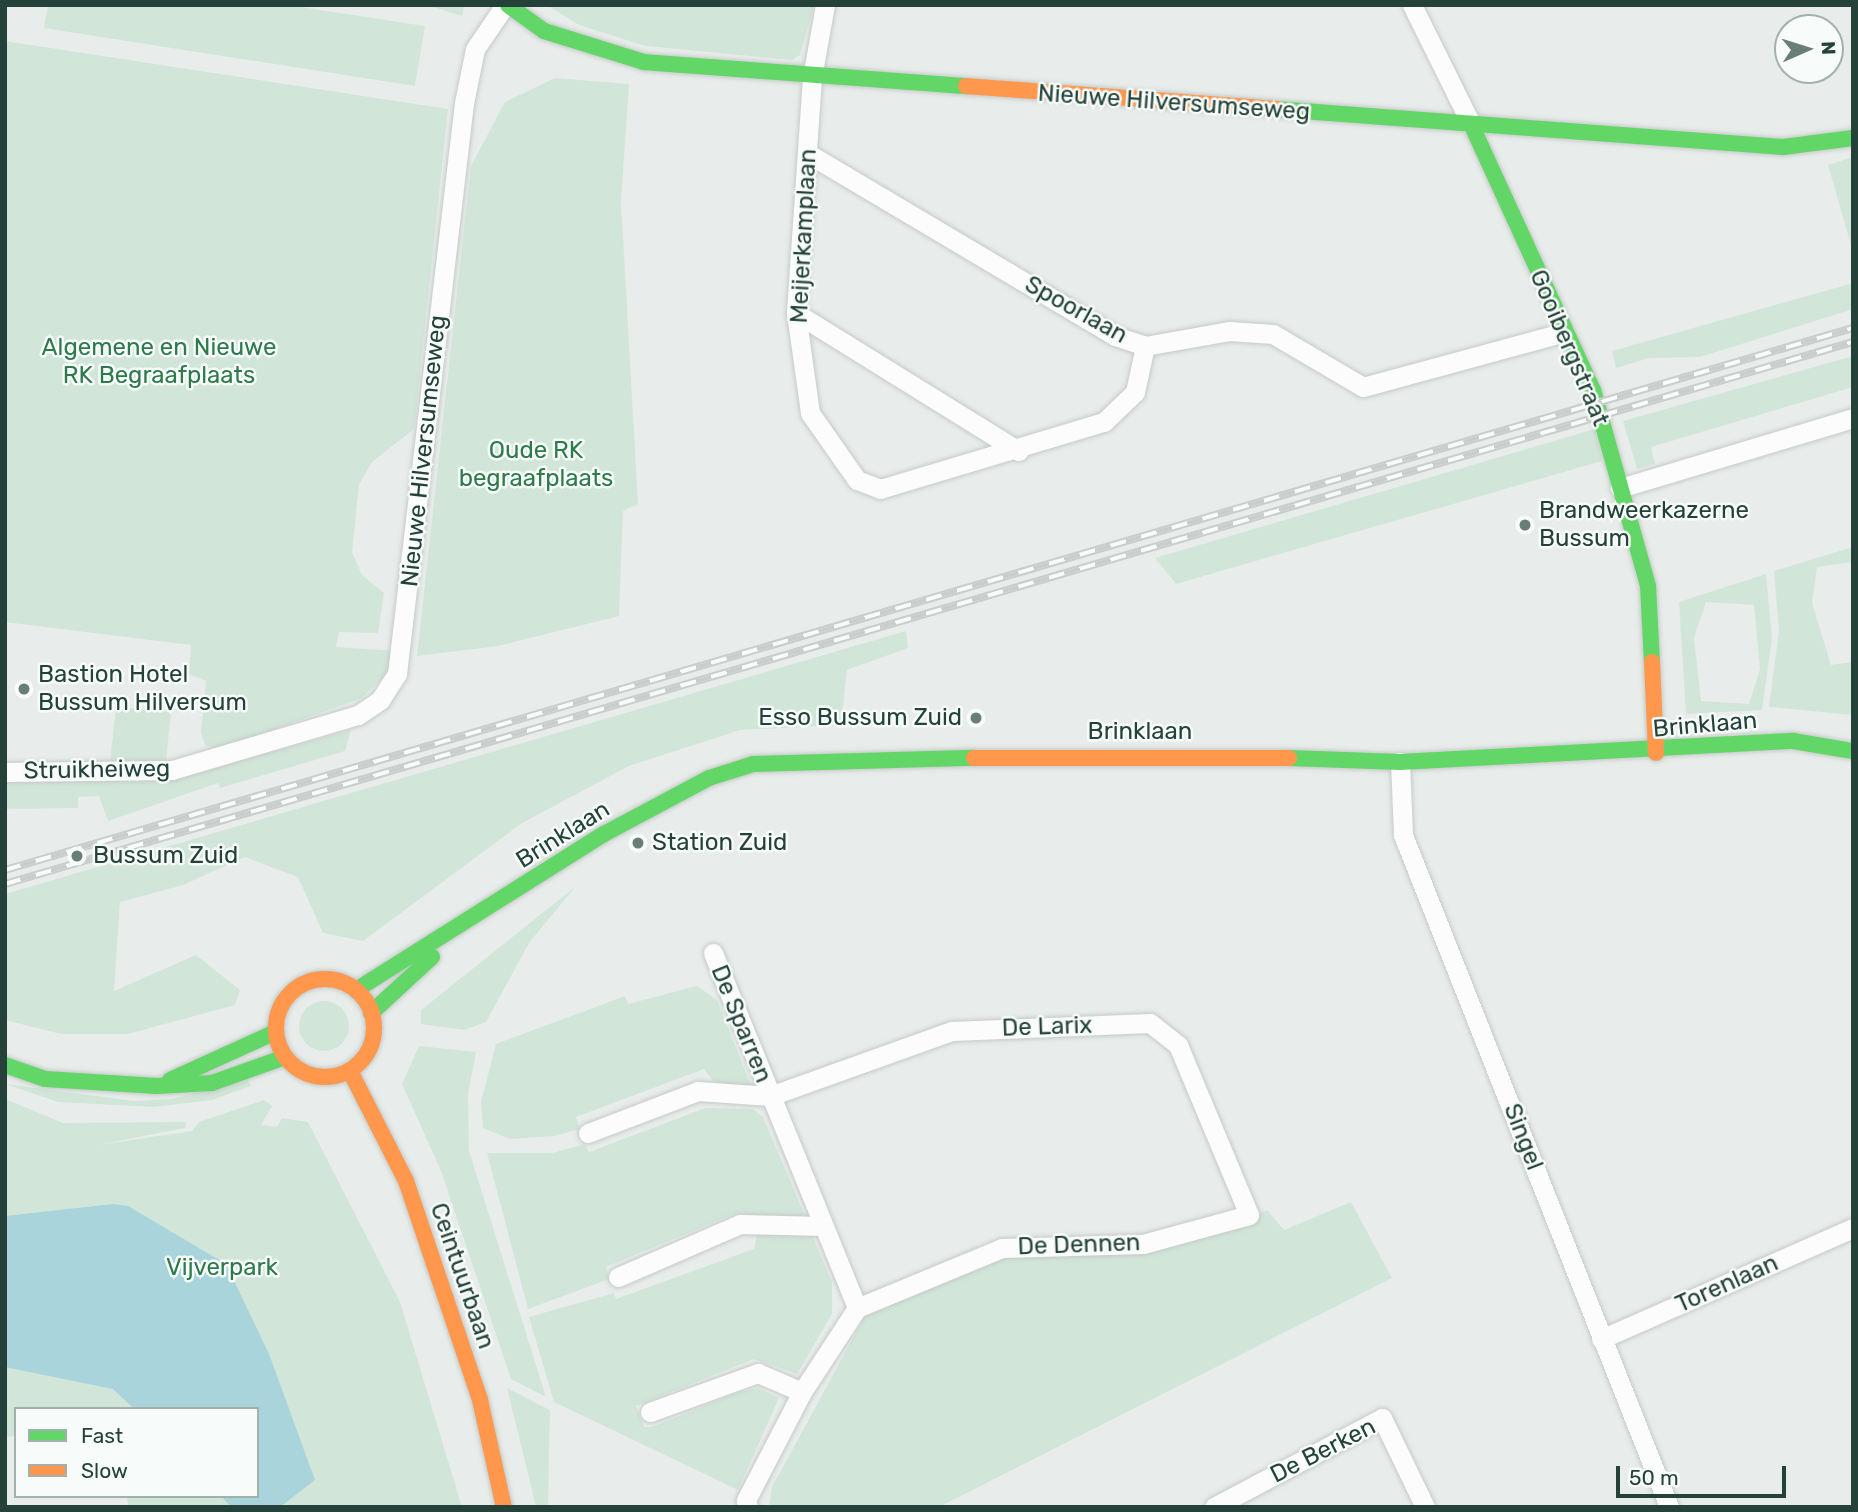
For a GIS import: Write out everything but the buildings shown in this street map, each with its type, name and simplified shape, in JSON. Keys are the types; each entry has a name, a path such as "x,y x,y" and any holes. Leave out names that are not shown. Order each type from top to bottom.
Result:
{"main road":[{"name":"Nieuwe Hilversumseweg","path":"506,5 544,31 596,51 644,62 812,77 1783,147 1853,138"},
{"name":"Gooibergstraat","path":"1471,124 1593,390 1648,586 1656,753"},
{"name":"Brinklaan","path":"356,990 469,923 604,834 709,778 753,764 1123,754 1400,762 1656,753 1793,741 1853,751"},
{"name":"Brinklaan","path":"371,1013 469,923"},
{"path":"327,979 356,990 371,1013 371,1045 350,1071 315,1076 285,1057 276,1031 279,1011 300,986 327,979"},
{"path":"158,1086 276,1031"},
{"path":"5,1065 45,1079 158,1086 212,1083 285,1057"},
{"name":"Ceintuurbaan","path":"350,1071 406,1181 480,1400 504,1507"}],"street":[{"name":"Nieuwe Hilversumseweg","path":"188,766 358,715 380,700 397,674 464,103 483,30 506,5"},
{"name":"Meijerkamplaan","path":"825,5 812,77 796,313 810,413 869,488 1019,451 1104,422 1123,407 1135,392 1145,346"},
{"name":"Gooibergstraat","path":"1412,5 1471,124"},
{"name":"Spoorlaan","path":"807,153 1115,336 1145,346 1229,331 1273,334 1363,387 1565,332"},
{"path":"796,313 1019,451"},
{"path":"1620,488 1853,418"},
{"name":"Singel","path":"1400,762 1403,835 1669,1507"},
{"name":"Struikheiweg","path":"5,772 188,766"},
{"name":"De Sparren","path":"713,953 857,1308"},
{"name":"De Larix","path":"770,1096 952,1031 1150,1023 1178,1045 1237,1182"},
{"name":"De Sparren","path":"588,1133 698,1091 770,1096"},
{"name":"De Dennen","path":"857,1308 1002,1248 1185,1237 1249,1215 1237,1182"},
{"path":"618,1276 740,1224 823,1226"},
{"name":"Torenlaan","path":"1601,1339 1853,1228"},
{"path":"748,1507 802,1392 857,1308"},
{"path":"650,1412 758,1373 802,1392"},
{"name":"De Berken","path":"1214,1507 1382,1418 1425,1507"}],"green space":[{"path":"48,5 288,5 425,26 415,86 44,28"},
{"path":"427,5 476,5 464,7 462,16"},
{"path":"547,5 814,5 800,55 792,60 645,46 579,25"},
{"name":"Algemene en Nieuwe RK Begraafplaats","path":"5,41 448,109 414,429 372,462 359,485 352,552 362,575 384,593 378,633 339,632 336,647 397,651 387,673 362,698 220,749 205,745 201,732 206,681 189,674 191,645 5,622"},
{"name":"Oude RK begraafplaats","path":"555,78 629,84 621,202 638,504 623,511 619,616 498,646 417,656 471,166 505,102"},
{"path":"1853,157 1853,252 1828,165"},
{"path":"1853,283 1853,309 1700,357 1649,358 1616,368 1612,351"},
{"path":"1853,356 1853,387 1651,447 1655,464 1637,469 1623,421"},
{"path":"1595,429 1602,461 1176,584 1155,558"},
{"path":"1853,547 1853,562 1817,567 1812,603 1831,665 1853,662 1853,715 1769,707 1779,631 1774,571"},
{"path":"1766,574 1772,638 1762,710 1686,714 1679,602","holes":["1706,602 1754,605 1760,669 1749,704 1701,701 1694,638"]},
{"path":"906,631 908,648 847,670 841,725 740,730 629,766 522,823 363,941 323,933 298,877 245,857 183,885 120,902 114,991 196,955 240,990 235,1005 128,1034 61,1034 5,1020 5,894"},
{"path":"116,707 171,712 166,760 110,762"},
{"path":"351,730 345,751 220,788 218,783 108,821 99,796 78,797 78,808 5,809 5,782 180,777"},
{"path":"575,887 529,943 486,1022 464,1030 421,1024 421,1010"},
{"path":"697,986 717,1000 753,1090 713,1081 704,1069 576,1117 580,1129 555,1136 510,1139 483,1128 481,1102 496,1044 625,996 628,1004"},
{"path":"324,1001 342,1008 349,1026 342,1044 324,1051 306,1044 299,1026 306,1008"},
{"path":"419,1046 476,1052 468,1094 469,1151 546,1397 511,1379 441,1171 402,1084"},
{"path":"248,1079 251,1086 212,1100 154,1107 58,1102 5,1084 134,1101 172,1099"},
{"name":"Vijverpark","path":"5,1099 63,1123 186,1122 185,1128 98,1145 192,1131 199,1122 264,1100 272,1106 261,1125 277,1127 282,1118 308,1122 400,1302 462,1507 128,1507 127,1498 259,1498 259,1407 14,1407 14,1436 5,1437"},
{"path":"705,1108 753,1109 763,1117 805,1216 734,1214 606,1267 609,1279 528,1309 487,1153 552,1153 585,1144 589,1152"},
{"path":"1351,1202 1392,1278 939,1507 769,1507 772,1487 865,1316 1006,1256 1201,1236 1267,1210 1284,1230"},
{"path":"757,1234 812,1235 832,1282 832,1314 797,1374 754,1359 636,1406 644,1427 652,1427 739,1392 758,1388 779,1398 738,1490 554,1402 529,1317 614,1293 616,1299 754,1249"},
{"path":"507,1388 550,1410 548,1507 536,1507"}],"water":[{"path":"113,1204 128,1206 226,1264 269,1354 315,1480 280,1507 231,1507 223,1498 259,1498 259,1407 132,1407 113,1389 5,1367 5,1216"}],"railway":[{"path":"5,870 1853,328"},
{"path":"5,884 1853,342"}],"traffic: fast":[{"path":"508,5 544,31 644,62 966,86"},
{"path":"1276,109 1783,147 1853,138"},
{"path":"1471,124 1593,390 1648,586 1652,662"},
{"path":"1289,758 1400,762 1793,741 1853,751"},
{"path":"356,990 604,834 709,778 753,764 974,758"},
{"path":"371,1013 432,957"},
{"path":"170,1080 276,1032"},
{"path":"5,1065 45,1079 157,1086 212,1083 285,1057"}],"traffic: slow":[{"path":"966,86 1276,109"},
{"path":"1652,662 1656,753"},
{"path":"974,758 1289,758"},
{"path":"325,979 344,983 359,994 370,1009 374,1028 370,1047 359,1062 344,1073 325,1077 306,1073 291,1062 280,1047 276,1028 280,1009 291,994 306,983 325,979"},
{"path":"350,1071 406,1181 480,1400 504,1507"}],"place":[{"name":"Brandweerkazerne Bussum","path":"1525,525"},
{"name":"Bastion Hotel Bussum Hilversum","path":"24,689"},
{"name":"Esso Bussum Zuid","path":"976,718"},
{"name":"Station Zuid","path":"638,843"},
{"name":"Bussum Zuid","path":"77,856"}]}
